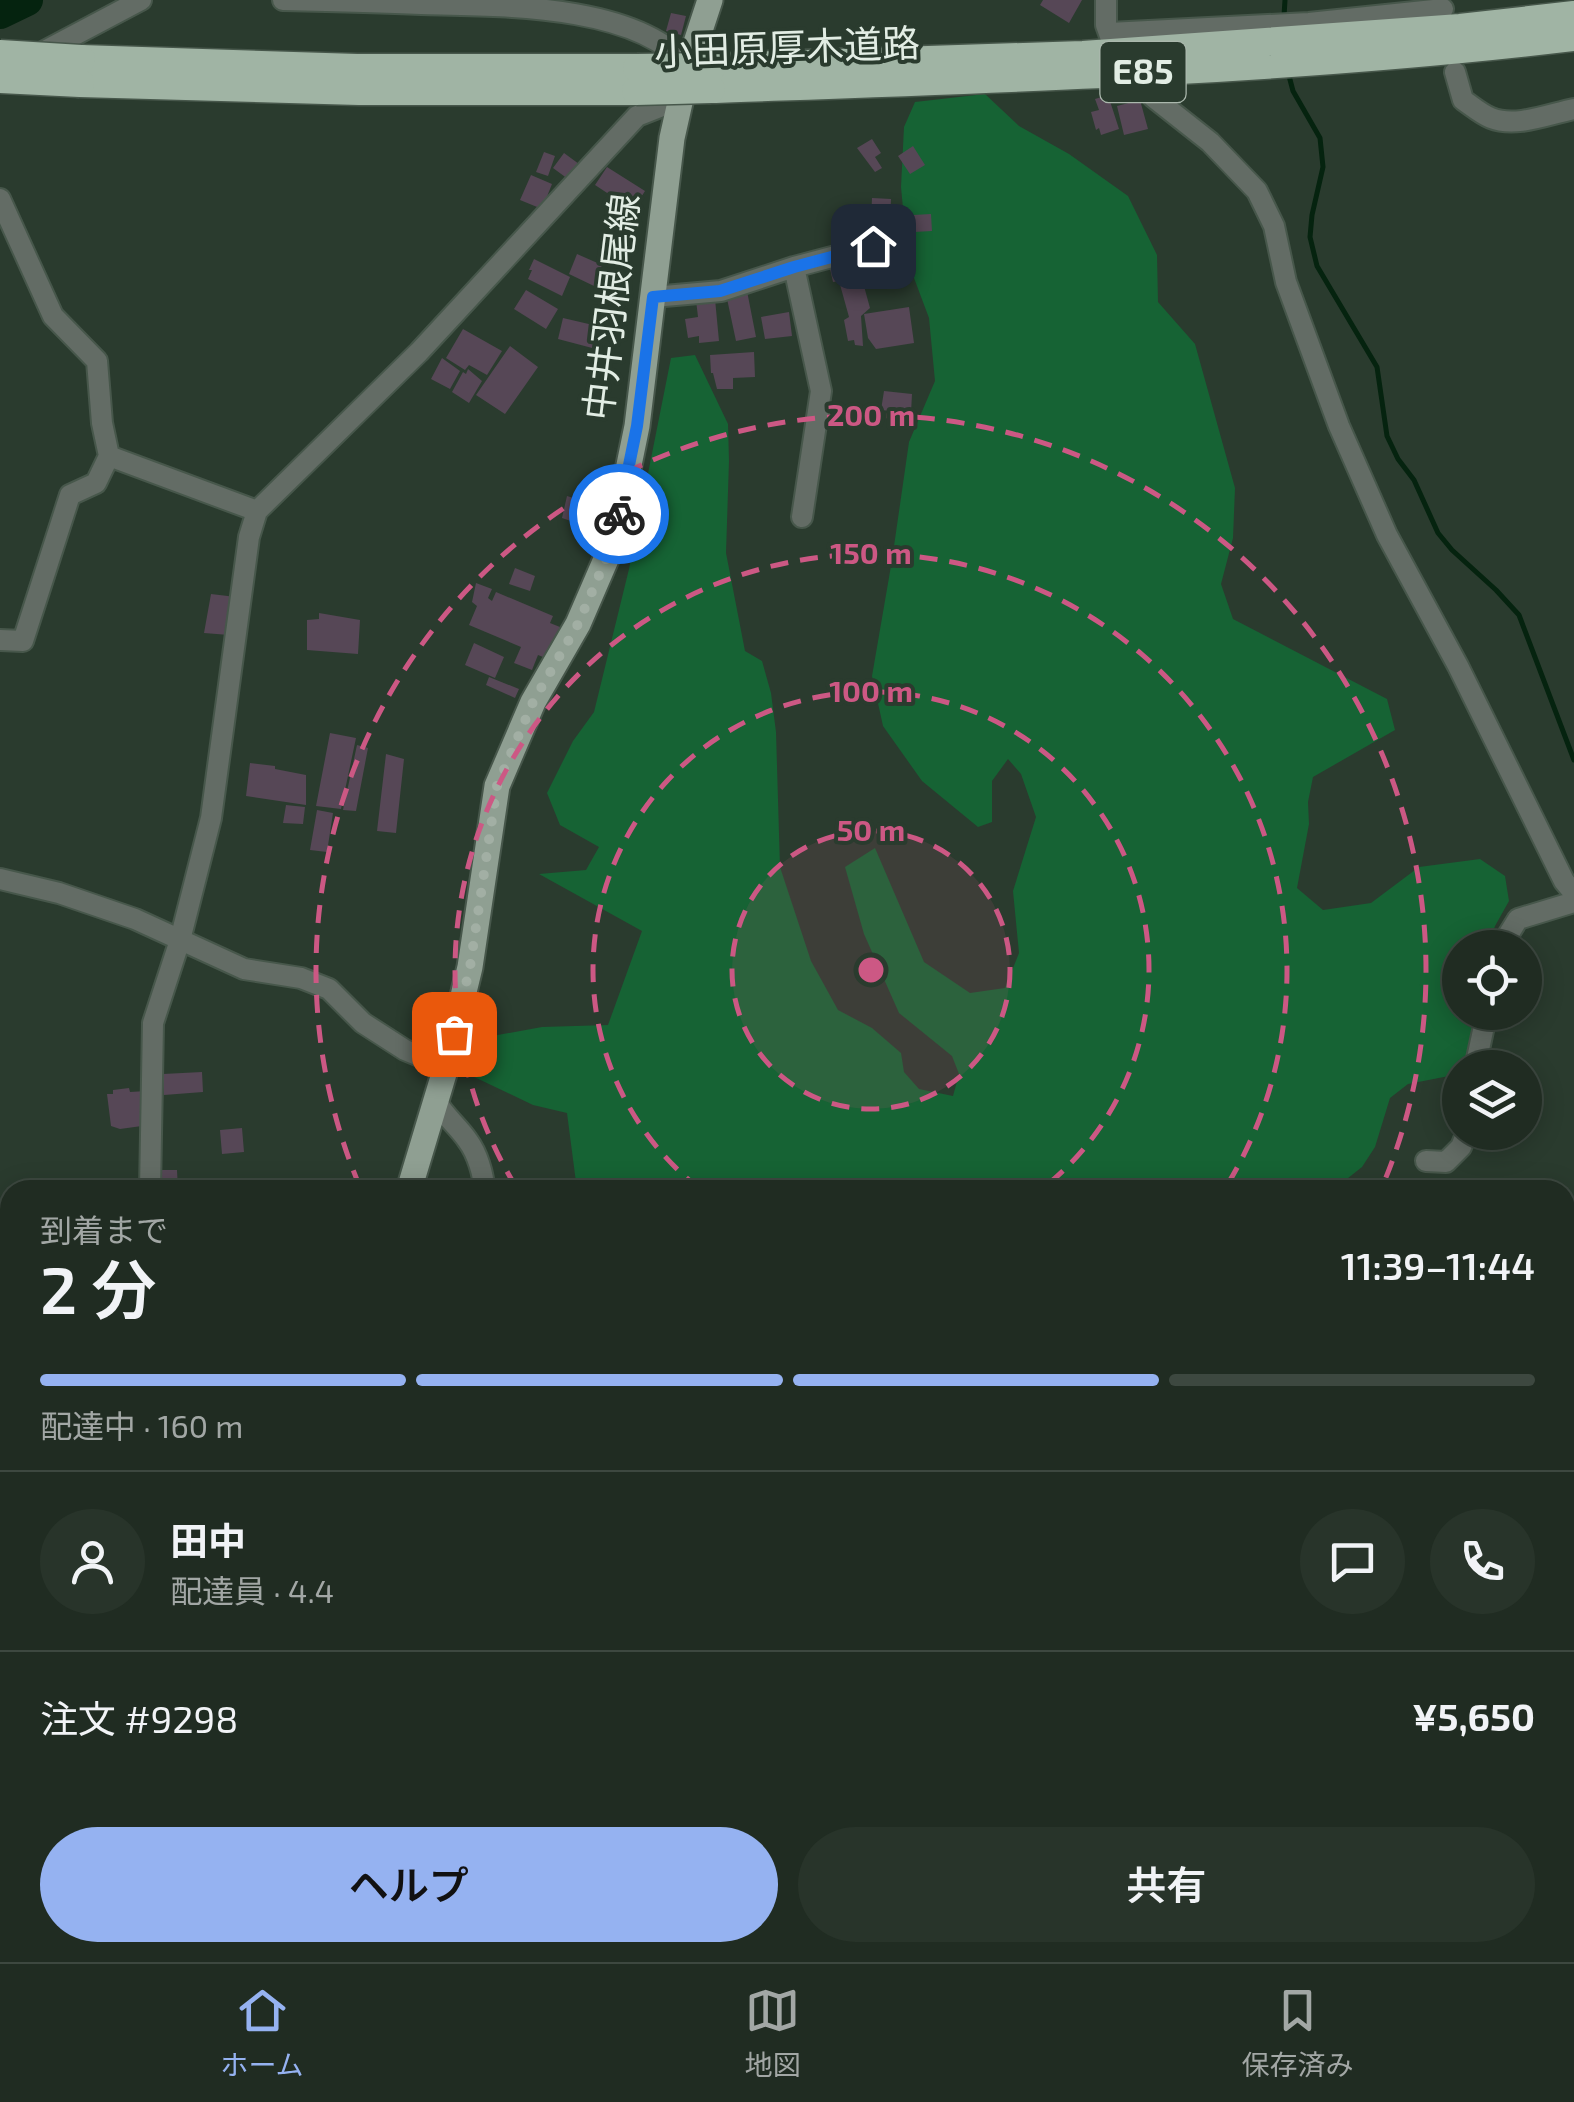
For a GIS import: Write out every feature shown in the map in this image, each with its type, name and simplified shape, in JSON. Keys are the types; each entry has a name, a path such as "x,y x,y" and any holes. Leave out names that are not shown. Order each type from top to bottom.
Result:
{"highway":[{"name":"小田原厚木道路","path":"0,54 80,71 359,92 1084,54 1460,28 1574,15"},
{"name":"小田原厚木道路","path":"704,74 1086,76 1463,50 1574,37"},
{"name":"小田原厚木道路","path":"0,81 80,71"}],"main road":[{"name":"中井羽根尾線","path":"412,1180 446,1067 470,967 497,786 533,702 578,624 613,543 637,426 660,221 680,99 704,74 710,0"}],"street":[{"path":"0,81 34,56 141,0"},
{"path":"283,0 511,3 632,28 663,43 704,74"},
{"path":"1106,0 1110,36 1309,23 1443,8"},
{"path":"1455,72 1463,100 1488,117 1520,120 1574,109"},
{"path":"1153,97 1210,142 1257,191 1274,226 1286,282 1339,426 1387,535 1458,666 1564,881 1574,893"},
{"path":"150,1180 153,1023 180,940 210,818 249,536 258,511 419,352 637,116 680,99"},
{"path":"0,199 52,316 96,361 109,456 96,482 70,495 23,641 0,640"},
{"path":"653,297 720,291 873,246"},
{"path":"794,267 821,392 802,516"},
{"path":"109,456 258,511"},
{"path":"0,879 59,892 134,919 244,969 301,978 329,989 363,1023 405,1050 446,1067"},
{"path":"1512,930 1518,919 1574,902"},
{"path":"436,1101 469,1142 484,1180"},
{"path":"1426,1161 1446,1162 1457,1150"}],"green space":[{"path":"985,94 1019,126 1069,154 1128,196 1157,255 1158,302 1195,344 1235,488 1233,538 1221,584 1233,619 1387,699 1395,730 1313,777 1297,888 1323,910 1371,903 1419,867 1480,859 1505,876 1509,901 1494,930 1442,930 1442,1030 1471,1030 1468,1050 1442,1050 1442,1077 1408,1084 1390,1098 1375,1147 1362,1167 1346,1180 576,1180 567,1113 533,1105 470,1075 481,1038 542,1027 608,1025 642,931 539,874 586,870 599,847 560,825 547,793 573,741 594,712 629,569 671,358 695,355 728,424 726,553 745,651 762,661 771,693 780,867 811,961 838,1010 872,1028 901,1053 904,1072 919,1089 953,1096 959,1074 952,1056 899,1013 864,934 845,867 875,848 924,962 970,993 1005,988 1019,953 1013,891 1036,817 1021,774 1008,759 992,781 992,822 978,827 922,781 883,726 872,676 909,442 935,381 929,318 908,262 901,187 904,127 915,102"}],"building":[{"path":"1043,0 1082,0 1069,23 1040,5"},
{"path":"671,13 686,16 681,35 666,31"},
{"path":"1108,95 1119,129 1101,135 1091,112 1099,110 1095,99"},
{"path":"1140,100 1148,129 1124,135 1117,106"},
{"path":"872,139 881,153 875,157 882,168 875,172 857,148"},
{"path":"913,146 925,165 910,174 898,156"},
{"path":"544,152 555,156 548,176 536,172"},
{"path":"564,153 579,164 568,179 553,168"},
{"path":"607,167 645,191 633,210 595,185"},
{"path":"531,175 552,184 542,209 520,200"},
{"path":"872,198 891,199 890,223 871,221"},
{"path":"931,214 932,231 896,233 895,216"},
{"path":"577,254 602,265 594,286 569,274"},
{"path":"856,257 870,308 861,316 863,346 848,341 844,320 849,317 839,281 833,282 829,264"},
{"path":"534,259 570,277 562,296 528,279"},
{"path":"526,290 558,309 546,329 514,309"},
{"path":"747,291 756,337 736,341 726,294"},
{"path":"715,299 719,341 699,343 699,336 688,338 685,319 698,317 696,300"},
{"path":"909,307 914,343 876,349 868,338 864,314"},
{"path":"789,312 792,336 765,339 761,317"},
{"path":"563,318 593,325 601,331 596,349 558,339"},
{"path":"463,329 502,351 487,375 469,365 465,370 446,358"},
{"path":"510,346 538,367 505,414 476,395"},
{"path":"754,352 755,377 733,378 733,389 717,389 710,355"},
{"path":"442,358 460,371 450,389 431,379"},
{"path":"468,369 482,381 469,403 452,392"},
{"path":"884,391 912,394 911,413 881,410"},
{"path":"594,476 610,480 601,506 586,500"},
{"path":"567,496 596,505 591,528 562,518"},
{"path":"515,568 535,576 530,591 509,584"},
{"path":"476,583 492,589 488,598 492,601 496,592 553,616 550,623 560,627 543,657 538,655 532,670 514,663 521,647 469,625 477,606 472,602"},
{"path":"211,594 236,597 229,635 204,633"},
{"path":"319,613 360,620 358,654 307,650 307,620 319,619"},
{"path":"474,643 504,657 495,678 465,665"},
{"path":"489,677 519,689 515,698 486,685"},
{"path":"330,733 356,738 341,809 316,806"},
{"path":"357,745 368,748 356,811 343,810"},
{"path":"386,754 404,759 396,833 377,831"},
{"path":"250,763 306,775 306,805 246,796"},
{"path":"286,805 305,807 303,824 283,823"},
{"path":"317,810 333,813 327,852 310,850"},
{"path":"202,1072 203,1092 164,1095 163,1074"},
{"path":"129,1088 130,1092 146,1091 149,1125 120,1129 111,1126 107,1094"},
{"path":"242,1128 244,1152 222,1154 220,1130"},
{"path":"158,1170 177,1170 178,1180 158,1180"}],"waterway":[{"path":"0,13 27,0"},
{"path":"1284,16 1285,0"},
{"path":"1288,72 1293,91 1320,138 1323,167 1310,237 1317,266 1377,367 1387,436 1414,480 1438,533 1519,615 1574,760"}],"way so far":[{"path":"454,1034 470,967 497,786 533,702 578,624 613,543 619,514"}],"route":[{"path":"619,514 637,426 653,297 720,291 873,246"}]}
